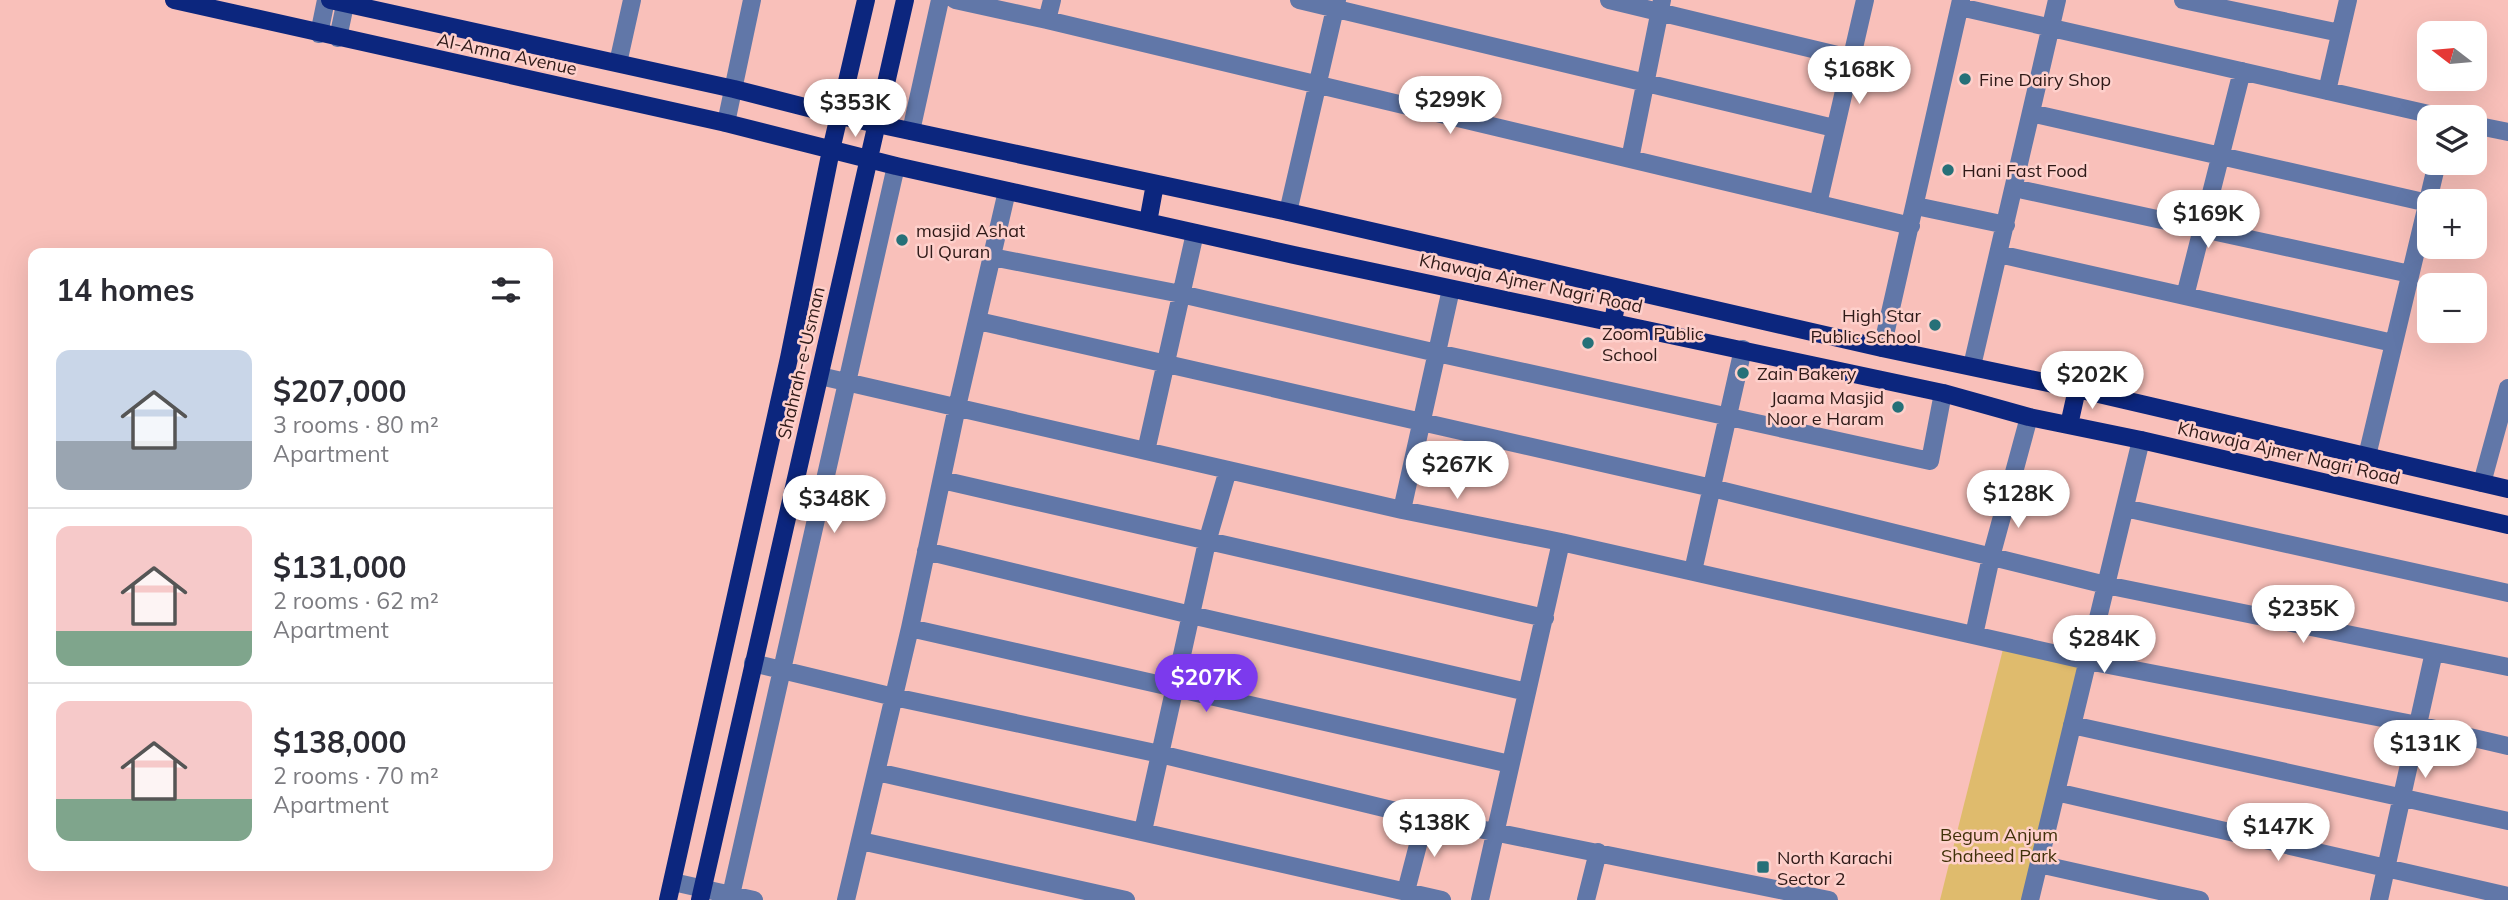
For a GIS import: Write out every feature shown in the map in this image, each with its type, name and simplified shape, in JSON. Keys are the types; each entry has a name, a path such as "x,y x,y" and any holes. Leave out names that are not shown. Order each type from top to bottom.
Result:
{"main road":[{"name":"Al-Amna Avenue","path":"174,0 726,123 831,150"},
{"name":"Shahrah-e-Usman","path":"668,900 866,0"},
{"name":"Shahrah-e-Usman","path":"701,894 905,0"},
{"name":"Khawaja Ajmer Nagri Road","path":"337,1 734,89 840,116 1288,212 1882,348 2077,389 2508,489"},
{"name":"Khawaja Ajmer Nagri Road","path":"831,150 1451,289 1613,321 1943,393 2029,417 2141,440 2508,526"},
{"path":"1148,222 1156,184"},
{"path":"1613,321 1619,288"},
{"path":"2069,425 2077,389"}],"street":[{"path":"618,63 632,0"},
{"path":"726,123 752,0"},
{"path":"911,131 940,0"},
{"path":"955,0 1911,226"},
{"path":"1047,20 1052,0"},
{"path":"1299,0 1336,4 1835,128"},
{"path":"1609,0 1660,6 1850,58"},
{"path":"1818,204 1865,0"},
{"path":"1972,366 2057,0"},
{"path":"2183,0 2340,33"},
{"path":"2328,91 2348,0"},
{"path":"319,33 337,1"},
{"path":"337,1 338,38"},
{"path":"1288,212 1336,4"},
{"path":"1882,348 1961,4 2051,28 2417,111"},
{"path":"1630,159 1660,6"},
{"path":"2185,296 2242,71"},
{"path":"2031,113 2417,201"},
{"path":"2487,128 2508,132"},
{"path":"731,895 896,166"},
{"path":"2014,188 2410,274"},
{"path":"846,900 910,628 1007,191"},
{"path":"1916,206 2006,225"},
{"path":"1146,451 1195,233"},
{"path":"2367,456 2417,246"},
{"path":"1999,254 2393,343"},
{"path":"992,257 1181,294 1930,461 1943,393"},
{"path":"1402,510 1451,289"},
{"path":"978,321 1712,488 2106,585 2508,666"},
{"path":"1693,571 1743,349"},
{"path":"820,376 1402,510 1561,541 2088,660 2418,725 2508,746"},
{"path":"2482,484 2508,388"},
{"path":"1974,635 1991,557 2029,417"},
{"path":"2030,900 2141,440"},
{"path":"1143,831 1207,542 1228,470"},
{"path":"942,480 1545,618"},
{"path":"2125,508 2508,593"},
{"path":"1480,900 1561,541"},
{"path":"926,551 1527,692"},
{"path":"910,628 1510,764"},
{"path":"2379,900 2434,652"},
{"path":"753,663 894,697 1160,754 1425,818 1829,900"},
{"path":"2072,725 2508,821"},
{"path":"877,772 1442,900"},
{"path":"2056,792 2508,896"},
{"path":"1406,891 1425,818"},
{"path":"861,841 1126,900"},
{"path":"1587,900 1598,852"},
{"path":"2039,864 2200,900"},
{"path":"673,882 701,894 731,895 754,900"}],"green space":[{"name":"Begum Anjum Shaheed Park","path":"2005,641 2088,661 2030,900 1940,900"}],"place":[{"name":"Fine Dairy Shop","path":"1965,79"},
{"name":"Hani Fast Food","path":"1948,170"},
{"name":"masjid Ashat Ul Quran","path":"902,240"},
{"name":"High Star Public School","path":"1935,325"},
{"name":"Zoom Public School","path":"1588,343"},
{"name":"Zain Bakery","path":"1743,373"},
{"name":"Jaama Masjid Noor e Haram","path":"1898,407"},
{"name":"North Karachi Sector 2","path":"1763,867"}]}
